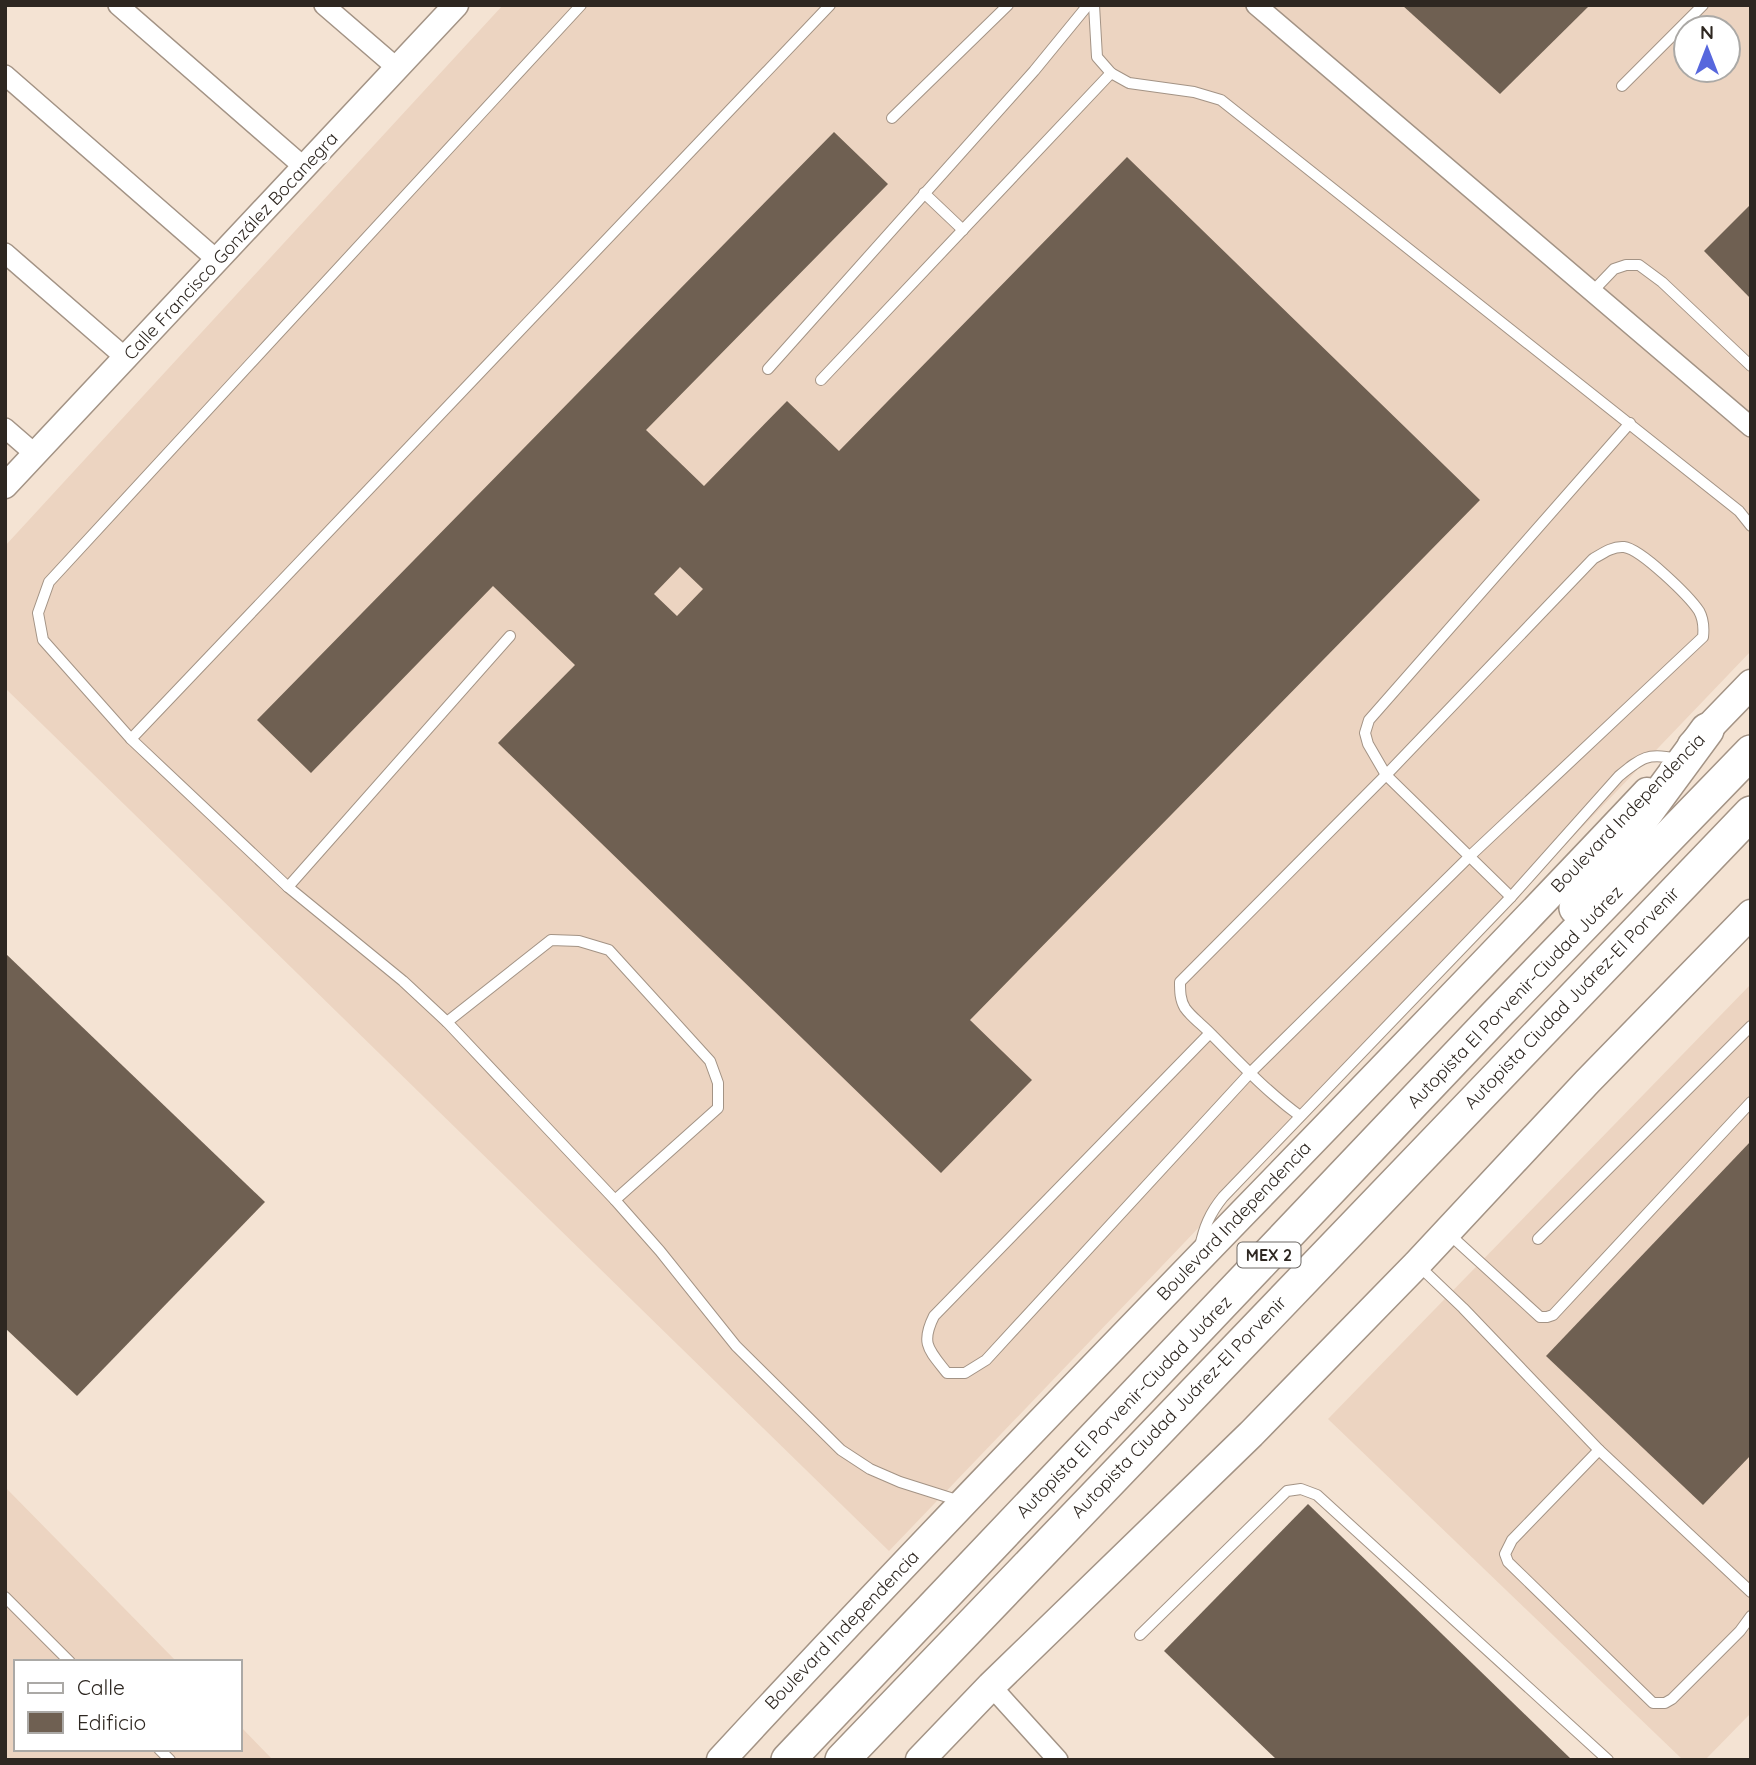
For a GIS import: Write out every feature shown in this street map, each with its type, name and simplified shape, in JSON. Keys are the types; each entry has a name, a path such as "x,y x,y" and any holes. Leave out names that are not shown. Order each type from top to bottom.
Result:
{"highway":[{"path":"1500,1011 1707,730"},
{"name":"Autopista El Porvenir-Ciudad Juárez","path":"788,1760 1500,1011 1751,752"},
{"name":"Autopista Ciudad Juárez-El Porvenir","path":"842,1760 1751,813"}],"main road":[{"name":"Boulevard Independencia","path":"721,1760 1198,1257 1413,1018 1751,684"},
{"path":"919,1760 991,1686 1251,1434 1751,914"}],"street":[{"path":"118,5 305,168"},
{"path":"324,5 397,68"},
{"name":"Calle Francisco González Bocanegra","path":"5,486 127,359 456,5"},
{"path":"1256,5 1751,427"},
{"path":"5,75 217,260"},
{"path":"5,253 127,359"},
{"path":"5,428 35,454"},
{"path":"991,1686 1058,1760"}],"lane":[{"path":"581,5 49,582 38,613 43,640 131,739 289,887 403,981 447,1022 615,1200 660,1251 736,1346 841,1450 870,1469 900,1482 964,1502"},
{"path":"131,739 830,5"},
{"path":"892,118 1008,5"},
{"path":"768,369 1034,71 1088,5"},
{"path":"1094,5 1097,57 1111,73 1129,83 1194,92 1221,100 1630,423 1739,511 1751,526"},
{"path":"1622,86 1703,5"},
{"path":"821,380 1111,73"},
{"path":"924,193 963,230"},
{"path":"1592,292 1614,269 1639,265 1649,270 1751,366"},
{"path":"1511,897 1386,775 1368,744 1365,733 1369,719 1630,423"},
{"path":"1210,1033 934,1316 927,1331 927,1346 947,1373 965,1373 986,1360 1250,1073 1470,856 1703,638 1704,625 1699,611 1664,574 1639,552 1623,547 1608,550 1593,559 1386,775 1180,982 1180,996 1185,1008 1210,1033 1250,1073 1272,1095 1300,1115"},
{"path":"289,887 510,636"},
{"path":"1198,1257 1204,1227 1212,1211 1300,1115 1413,1018 1511,897 1619,776 1647,756 1659,755 1677,760"},
{"path":"447,1022 551,940 579,941 609,950 710,1061 718,1083 718,1108 615,1200"},
{"path":"1538,1239 1751,1026"},
{"path":"1446,1231 1540,1317 1547,1318 1553,1315 1751,1102"},
{"path":"1417,1264 1463,1308 1599,1450 1751,1592"},
{"path":"1599,1450 1512,1541 1505,1553 1508,1562 1653,1703 1665,1703 1672,1699 1740,1632 1751,1616"},
{"path":"1140,1635 1287,1491 1301,1489 1317,1495 1608,1760"},
{"path":"5,1598 68,1660"}],"shaded area":[{"path":"503,5 1751,5 1751,651 889,1551 5,688 5,546"},
{"path":"1751,984 1751,1713 1705,1760 1683,1760 1328,1419"},
{"path":"5,1487 175,1660 14,1660 14,1751 242,1751 242,1728 273,1760 5,1760"}],"building":[{"path":"1402,5 1590,5 1500,94"},
{"path":"834,132 888,184 646,430 704,486 787,401 839,451 1127,157 1480,500 970,1020 1032,1080 941,1173 498,743 575,665 493,586 311,773 257,720","holes":["680,567 703,589 677,616 654,594"]},
{"path":"1751,204 1751,299 1704,251"},
{"path":"5,953 265,1202 77,1396 5,1328"},
{"path":"1751,1141 1751,1455 1703,1505 1546,1356"},
{"path":"1308,1504 1572,1760 1277,1760 1164,1651"}]}
